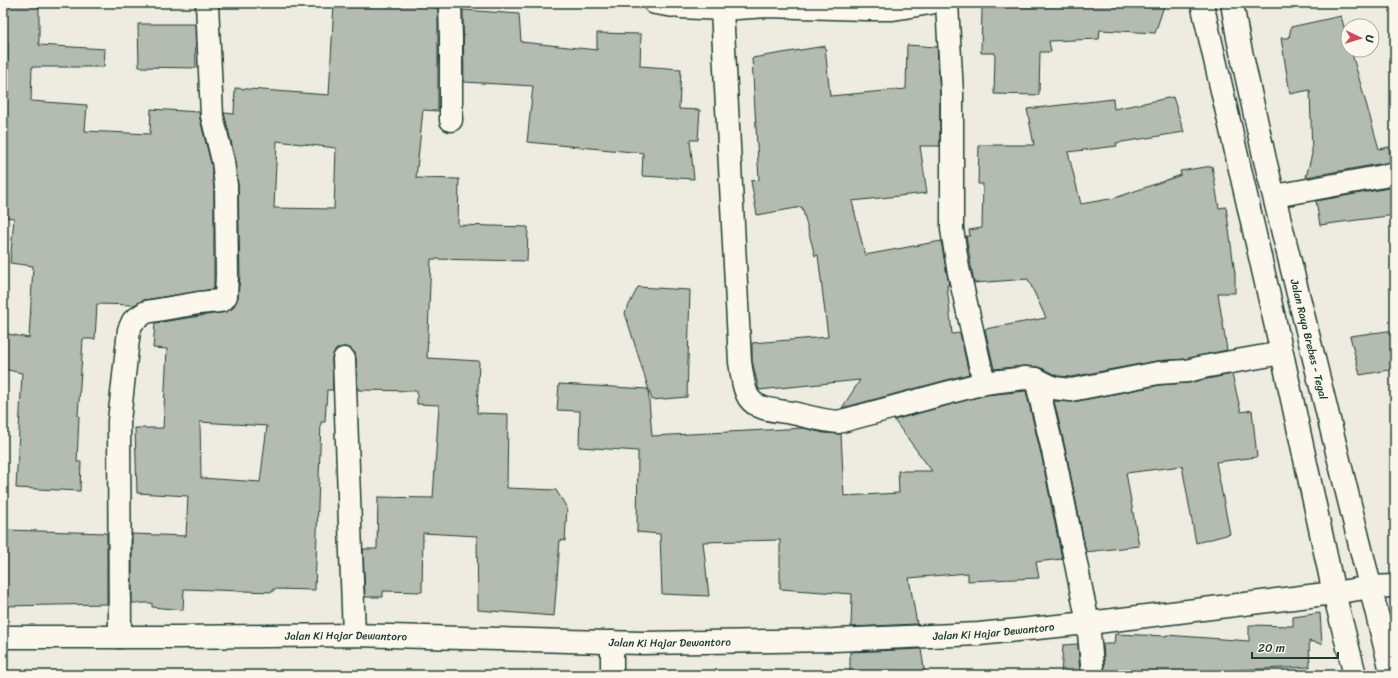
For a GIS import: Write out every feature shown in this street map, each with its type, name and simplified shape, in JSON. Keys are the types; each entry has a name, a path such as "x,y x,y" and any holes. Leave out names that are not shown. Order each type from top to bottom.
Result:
{"main road":[{"path":"120,637 119,421 129,330 133,321 146,312 220,301 226,296 228,275 226,186 223,161 212,116 207,3"},
{"path":"450,3 451,120"},
{"path":"655,3 680,7 700,6 722,9 767,6 866,6 893,9 930,3"},
{"path":"947,3 952,94 952,229 958,268 984,383"},
{"path":"1202,3 1282,353 1334,593 1355,675"},
{"name":"Jalan Raya Brebes - Tegal","path":"1232,3 1238,38 1265,160 1392,675"},
{"path":"722,9 740,362 748,397 754,404 773,411 792,413 828,422 838,422 984,383 1025,378 1036,379 1054,388 1071,390 1158,374 1187,371 1282,353"},
{"path":"1275,196 1395,174"},
{"path":"344,359 354,635"},
{"path":"1036,379 1054,455 1088,623 1093,675"},
{"name":"Jalan Ki Hajar Dewantoro","path":"3,636 120,637 354,635 612,642 834,640 979,634 1088,623 1334,593 1371,587 1395,586"},
{"path":"612,642 612,675"}],"building":[{"path":"3,3 39,3 39,45 105,49 104,67 32,67 31,101 87,105 85,131 150,134 151,109 199,112 211,163 214,187 214,289 144,300 134,305 97,304 95,339 83,339 78,416 77,462 81,462 80,491 16,488 22,373 3,369 3,333 29,338 33,266 10,263 14,218 3,217 3,95 8,95 8,42 3,42"},
{"path":"334,3 433,3 432,8 438,8 438,111 423,110 416,178 459,179 458,225 528,227 527,261 431,259 427,358 479,361 477,413 508,414 507,488 556,490 567,508 565,541 560,540 554,616 478,610 477,536 423,533 422,592 383,591 383,597 365,597 363,549 377,549 378,497 433,498 439,405 417,404 417,391 358,390 355,353 350,348 344,347 337,349 333,354 333,390 327,390 325,422 321,422 315,590 273,589 273,592 184,589 183,610 152,607 152,603 132,603 132,534 186,536 188,496 137,493 135,428 163,428 167,349 153,348 155,323 226,312 233,308 238,297 240,275 238,185 235,158 224,113 234,114 235,88 329,95","holes":["277,141 336,148 334,209 274,208","200,422 267,426 260,482 201,478"]},
{"path":"1053,3 1165,3 1155,33 1100,30 1099,39 1049,41 1051,52 1040,52 1039,95 994,94 995,53 981,53 982,7 1053,6"},
{"path":"463,10 519,14 521,42 597,50 597,33 641,34 640,66 681,69 679,109 700,110 698,140 690,140 694,179 642,176 643,153 527,142 533,86 464,82"},
{"path":"1341,16 1340,58 1353,58 1379,149 1389,147 1390,162 1306,177 1312,154 1310,90 1290,94 1281,38 1289,38 1291,27"},
{"path":"138,24 195,24 196,68 139,67"},
{"path":"907,45 937,47 940,94 940,146 920,146 927,193 852,201 865,255 941,241 949,285 947,285 952,334 960,333 969,374 842,408 860,380 759,390 752,361 752,343 828,337 818,255 815,256 802,207 757,215 751,181 759,180 752,58 825,46 830,96 906,89"},
{"path":"1173,97 1184,132 1116,143 1117,146 1068,152 1081,204 1115,198 1181,175 1180,171 1212,166 1219,208 1226,207 1235,274 1235,293 1218,293 1227,350 1185,359 1156,361 1071,377 1058,376 1037,367 1024,366 994,369 985,329 1046,318 1028,279 974,283 966,236 970,236 969,230 982,228 983,184 978,184 979,145 1034,145 1027,109 1113,99 1114,109"},
{"path":"1395,187 1395,215 1320,225 1316,201"},
{"path":"638,287 690,290 687,397 652,400 625,313"},
{"path":"1395,330 1395,369 1360,375 1350,336"},
{"path":"1232,374 1241,412 1252,410 1257,457 1216,462 1230,534 1196,543 1182,466 1126,473 1139,546 1086,552 1054,401 1073,402 1160,385 1188,383"},
{"path":"559,384 648,389 652,436 804,428 824,433 841,434 844,496 899,493 898,471 932,471 894,420 986,395 1026,391 1042,458 1062,559 1036,562 1039,578 968,581 968,573 909,578 917,624 851,627 852,594 780,589 780,540 703,542 709,596 662,594 660,534 637,532 638,451 579,447 580,411 557,410"},
{"path":"6,530 107,533 107,604 3,606 3,548"},
{"path":"1320,613 1322,644 1309,641 1310,667 1235,670 1235,675 1105,675 1103,644 1114,644 1115,634 1166,635 1249,641 1249,625 1293,626 1293,617"},
{"path":"1078,644 1080,675 1061,675 1063,645"},
{"path":"921,649 925,675 850,675 850,652"}]}
